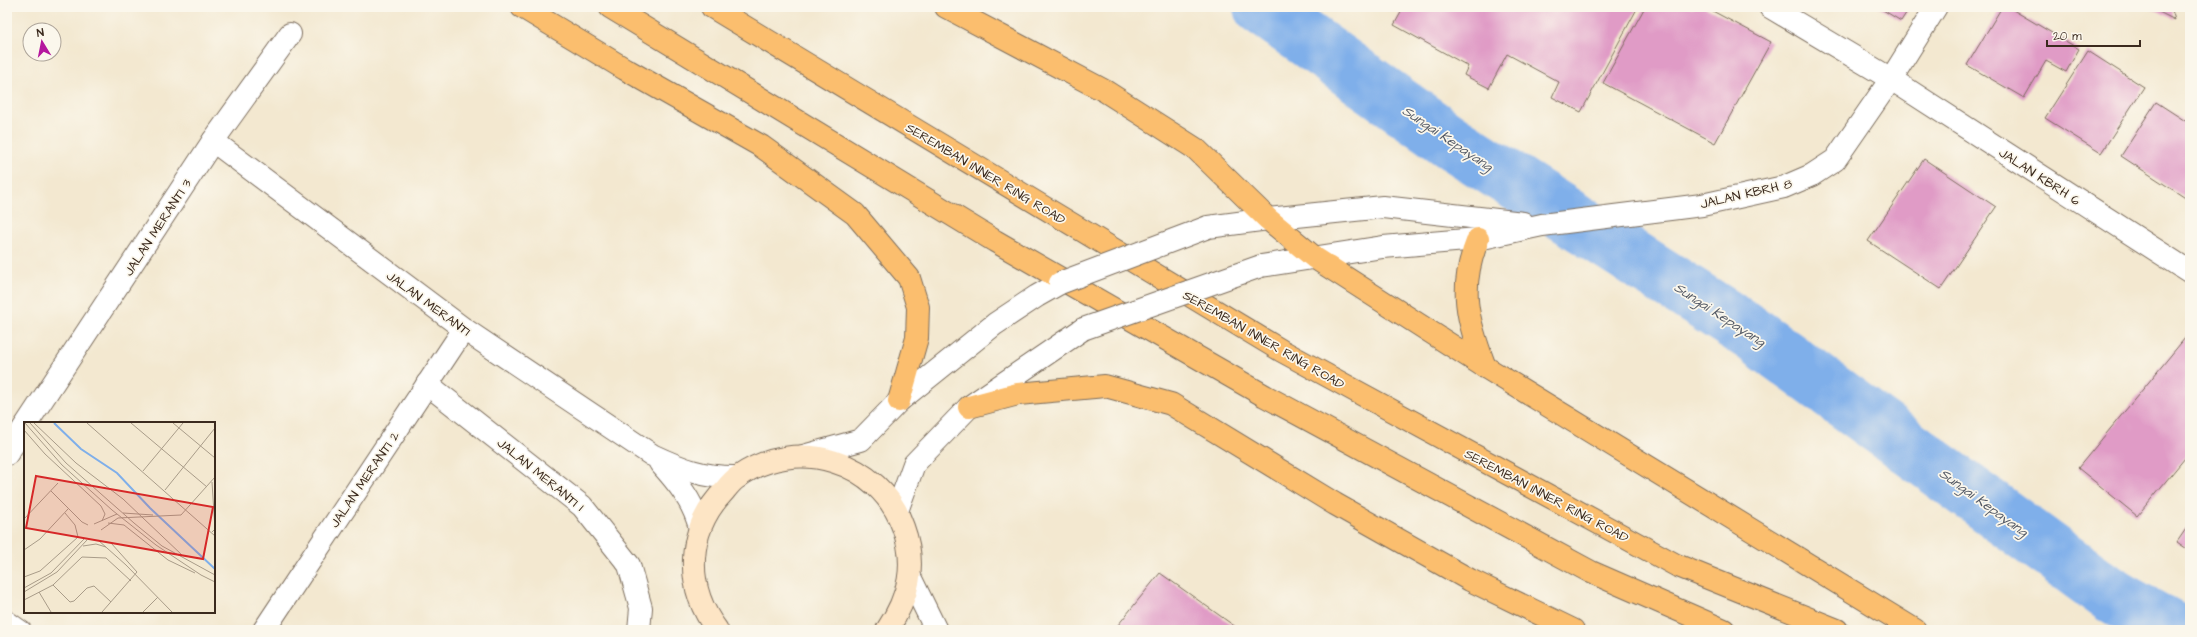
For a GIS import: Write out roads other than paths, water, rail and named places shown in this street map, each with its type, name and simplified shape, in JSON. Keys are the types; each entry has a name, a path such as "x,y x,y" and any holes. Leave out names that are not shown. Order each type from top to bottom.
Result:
{"main road":[{"path":"522,7 625,69 761,146 855,214 909,278 918,307 917,338 899,401"},
{"path":"610,7 995,241 1265,396 1591,572 1724,630"},
{"name":"SEREMBAN INNER RING ROAD","path":"712,7 1282,351 1676,565 1837,630"},
{"path":"946,7 1105,91 1196,150 1268,218 1315,258 1485,367 1916,630"},
{"path":"1478,239 1470,258 1467,295 1470,326 1485,367"},
{"path":"969,407 1018,394 1105,386 1171,404 1335,504 1470,580 1573,630"},
{"path":"717,630 706,615 696,587 694,557 700,528 714,501 738,477 769,461 803,456 838,462 858,471 876,484 898,511 909,543 910,577 900,610 887,630"}],"street":[{"name":"JALAN KBRH 6","path":"1770,7 1891,79 2190,272"},
{"name":"JALAN KBRH 8","path":"1542,225 1702,205 1784,187 1812,176 1835,160 1891,79 1936,7"},
{"name":"JALAN MERANTI 3","path":"28,422 214,141 290,34"},
{"name":"JALAN MERANTI","path":"214,141 464,329 652,454 682,469 705,476 738,477"},
{"path":"803,456 861,440 899,401 995,324 1037,296 1060,283 1208,227 1268,218 1383,207 1542,225"},
{"path":"898,511 914,464 969,407 1083,329 1261,266 1383,247 1478,239 1542,225"},
{"name":"JALAN MERANTI 2","path":"264,630 464,329"},
{"name":"JALAN MERANTI 1","path":"428,384 582,506 629,564 641,608 639,630"},
{"path":"7,454 24,428"},
{"name":"JALAN MERANTI","path":"652,454 678,483 690,500 696,512 700,528"},
{"path":"910,577 936,630"}],"lane":[{"path":"7,618 24,630"}],"waterway":[{"name":"Sungai Kepayang","path":"1261,7 1449,140 1754,335 2114,597 2173,630"}]}
